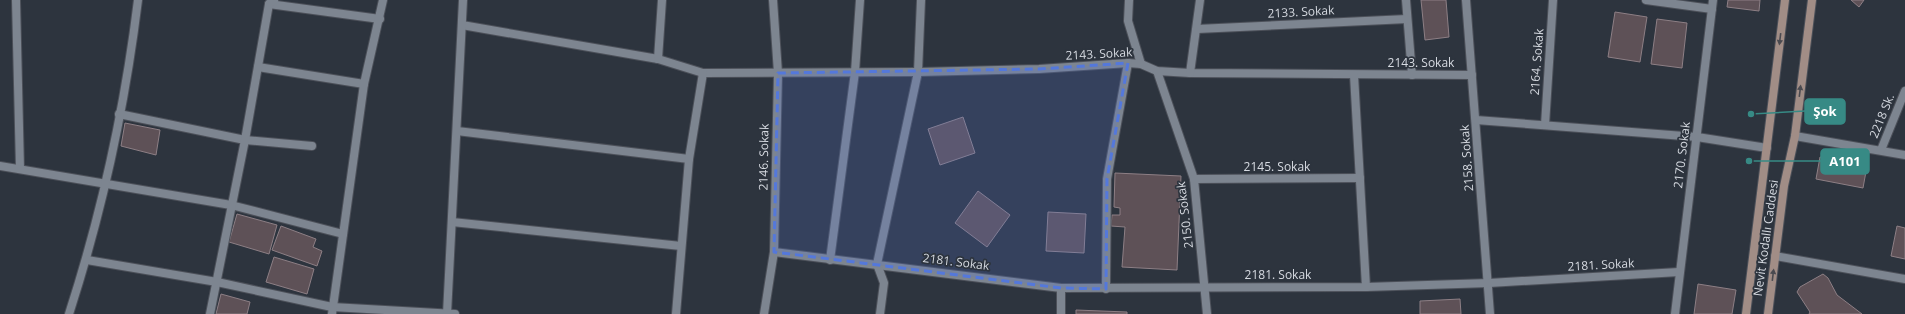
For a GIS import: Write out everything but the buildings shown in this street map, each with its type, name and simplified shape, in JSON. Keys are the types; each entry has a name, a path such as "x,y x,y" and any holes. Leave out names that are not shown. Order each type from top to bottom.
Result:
{"main road":[{"name":"Nevit Kodallı Caddesi","path":"1746,314 1785,0"},
{"name":"Nevit Kodallı Caddesi","path":"1768,314 1784,186 1795,136 1812,0"}],"street":[{"path":"16,0 20,169"},
{"path":"70,314 87,260 106,183 132,48 138,0"},
{"path":"332,310 364,84 380,19 383,0"},
{"path":"87,260 217,282 332,310 450,314 452,222 463,0"},
{"path":"658,59 661,0"},
{"name":"2146. Sokak","path":"764,314 774,252 778,73 773,0"},
{"path":"830,260 855,72 860,0"},
{"path":"880,314 884,284 877,264 918,72 921,0"},
{"path":"1129,0 1128,21 1142,64"},
{"path":"1190,73 1200,0"},
{"path":"1406,0 1412,75"},
{"name":"2158. Sokak","path":"1466,0 1489,283 1490,314"},
{"name":"2164. Sokak","path":"1545,125 1553,0"},
{"path":"1646,0 1712,9"},
{"name":"2170. Sokak","path":"1675,314 1679,272 1714,0"},
{"path":"210,314 271,2 380,19"},
{"name":"2133. Sokak","path":"1197,29 1407,19"},
{"name":"2143. Sokak","path":"462,25 658,59 703,73 918,72 1038,69 1128,63 1142,64 1157,71 1190,73 1354,76 1472,76"},
{"path":"1106,289 1107,179 1128,63"},
{"path":"258,67 364,84"},
{"name":"2150. Sokak","path":"1157,71 1194,179 1207,314"},
{"path":"676,314 689,159 703,73"},
{"path":"1354,76 1366,287"},
{"name":"2218 Sk.","path":"1881,150 1905,90"},
{"path":"119,114 245,140 312,146"},
{"path":"1476,120 1697,138 1767,148"},
{"path":"457,131 689,159"},
{"path":"1795,136 1905,154"},
{"path":"0,166 231,205 343,234"},
{"name":"2145. Sokak","path":"1194,179 1360,178"},
{"path":"452,222 681,246"},
{"name":"2181. Sokak","path":"774,252 1061,288 1106,289 1205,287 1366,287 1489,283 1679,272"},
{"path":"1775,256 1905,279"},
{"path":"1061,288 1061,314"}],"highlighted area":[{"path":"1128,63 1107,179 1106,289 1061,288 774,252 778,73 1039,69"}],"place":[{"name":"Şok","path":"1751,114"},
{"name":"A101","path":"1749,161"}]}
